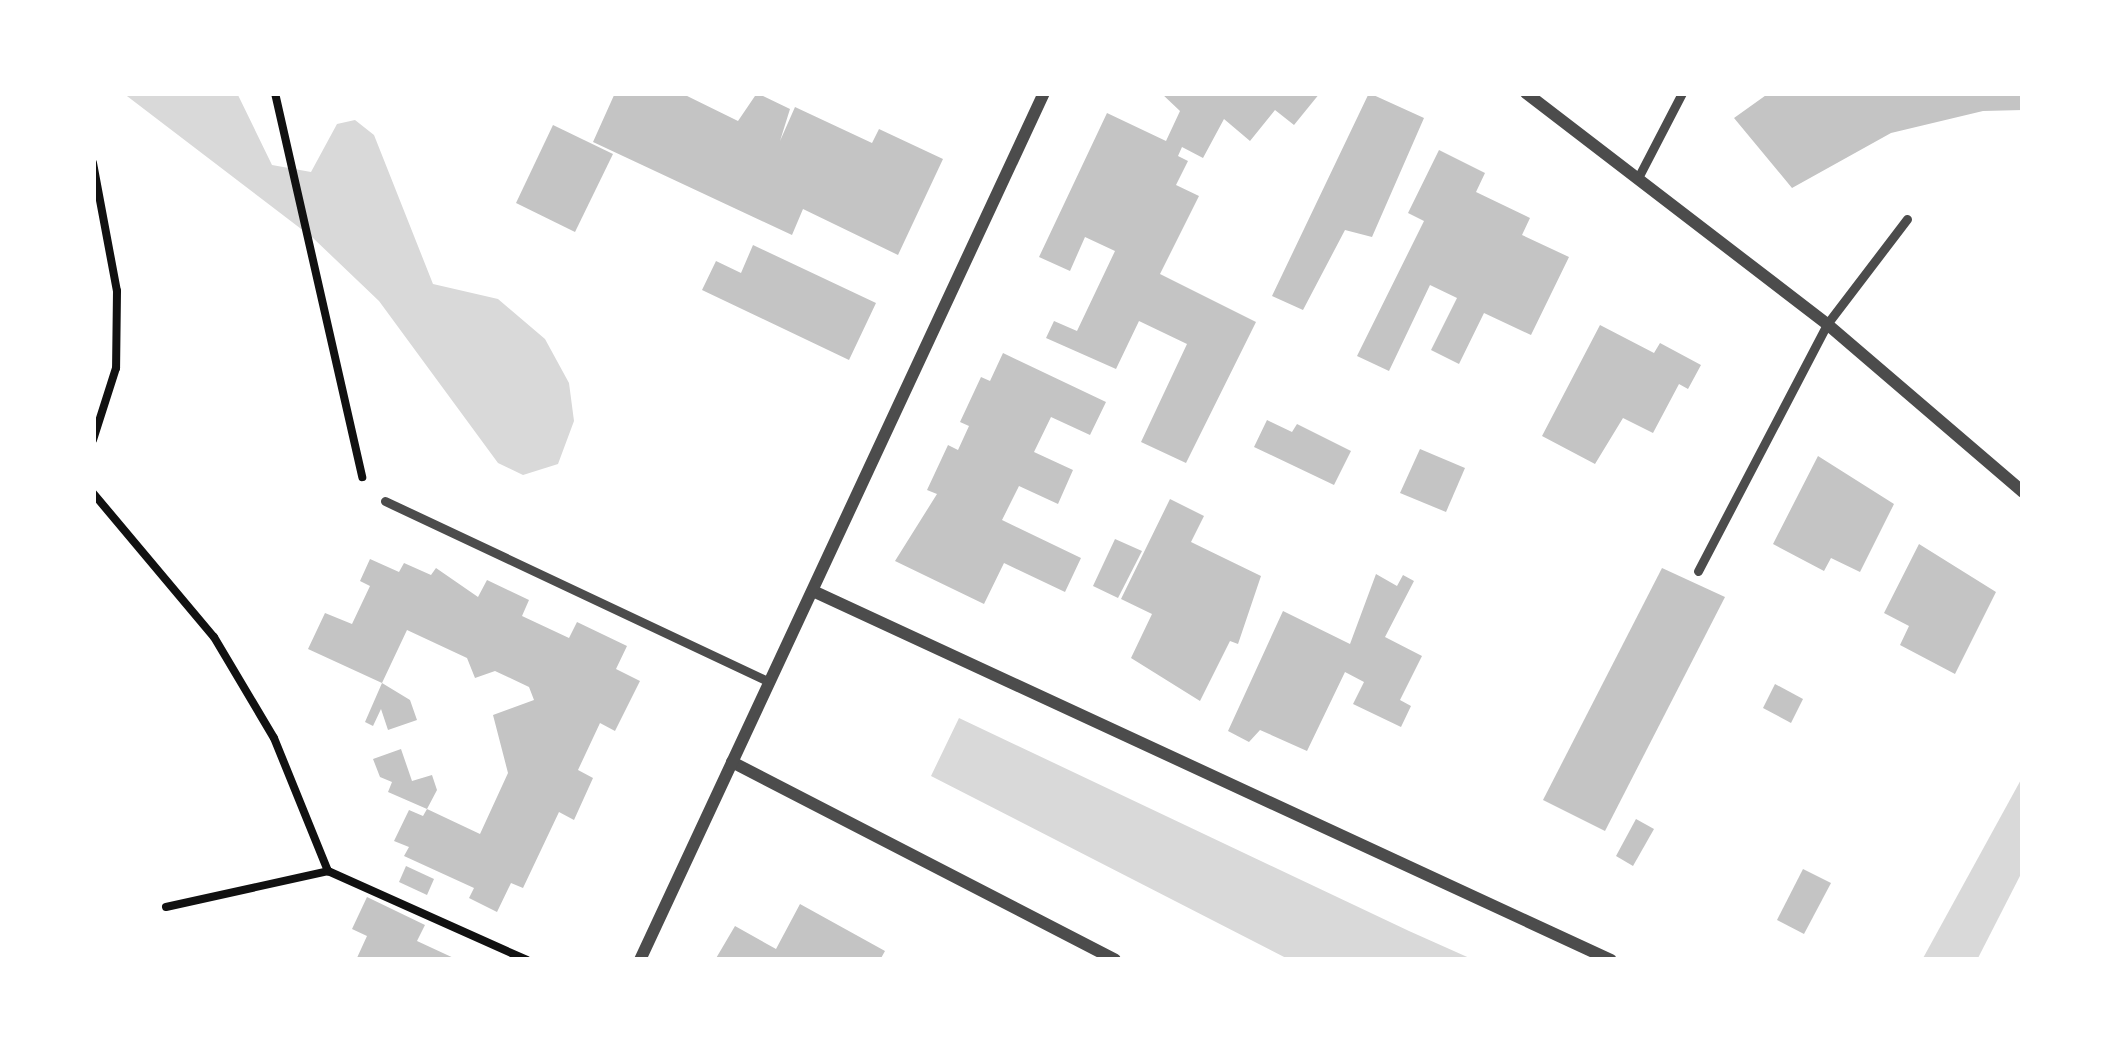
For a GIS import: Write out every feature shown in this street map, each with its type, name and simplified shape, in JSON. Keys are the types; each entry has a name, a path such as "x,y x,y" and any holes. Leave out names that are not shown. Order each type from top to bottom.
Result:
{"street":[{"path":"640,960 1044,93"},
{"path":"1526,93 1640,174 1827,324 2023,492"},
{"path":"813,591 1611,960"},
{"path":"732,762 1115,960"}],"lane":[{"path":"1640,174 1682,93"},
{"path":"1698,571 1827,324 1907,219"},
{"path":"386,501 770,682"}],"path":[{"path":"274,93 357,452"},
{"path":"93,163 117,310 116,368 93,440"},
{"path":"93,493 214,637 274,738 328,871"},
{"path":"166,907 328,871 527,960"}],"shaded area":[{"path":"123,93 237,93 272,165 311,172 337,124 355,120 374,135 433,284 498,299 545,339 569,383 574,421 558,464 523,475 498,463 379,301 313,238"},
{"path":"959,718 1474,960 1290,960 931,776"},
{"path":"2023,776 2023,870 1977,960 1922,960"}],"building":[{"path":"615,93 681,93 738,121 757,93 790,109 780,141 795,107 872,143 879,129 943,159 898,255 803,209 792,235 593,142"},
{"path":"1161,93 1320,93 1294,125 1275,110 1250,141 1224,119 1203,158 1182,147 1178,156 1188,161 1176,185 1199,196 1160,274 1256,322 1186,463 1141,442 1187,344 1139,321 1116,369 1046,338 1054,321 1077,331 1115,251 1085,237 1070,271 1039,257 1107,113 1166,141 1180,111"},
{"path":"1369,93 1424,118 1372,237 1345,230 1303,310 1272,296"},
{"path":"1769,93 2023,93 2023,110 1983,111 1891,133 1792,188 1734,118"},
{"path":"553,125 613,154 575,232 516,203"},
{"path":"1439,150 1485,173 1476,192 1530,218 1522,235 1569,257 1531,335 1484,313 1459,364 1431,350 1457,298 1430,285 1389,371 1357,356 1424,221 1408,213"},
{"path":"753,245 876,303 849,360 702,290 716,261 741,273"},
{"path":"1600,325 1654,353 1660,343 1701,365 1688,389 1679,384 1653,433 1623,418 1595,464 1542,436"},
{"path":"1003,353 1106,402 1090,435 1051,417 1034,452 1073,470 1058,504 1019,486 1002,520 1081,558 1065,592 1004,563 984,604 895,561 937,494 927,490 948,445 958,450 969,426 960,422 981,377 990,381"},
{"path":"1267,420 1292,432 1297,424 1351,451 1334,485 1254,447"},
{"path":"1420,449 1465,468 1446,512 1400,493"},
{"path":"1818,456 1894,504 1860,572 1831,558 1824,571 1773,544"},
{"path":"1170,499 1204,516 1191,542 1261,576 1238,644 1230,641 1200,701 1131,658 1152,614 1121,599"},
{"path":"1115,539 1142,551 1118,598 1093,586"},
{"path":"1919,544 1996,592 1955,674 1900,645 1909,626 1884,613"},
{"path":"370,559 399,572 404,563 431,575 436,568 478,597 487,580 529,600 522,616 569,638 577,622 627,646 616,669 640,681 615,731 600,723 578,770 593,778 574,820 559,812 523,888 511,883 497,912 469,898 474,888 404,856 409,847 394,841 409,810 423,816 427,809 480,834 508,773 493,715 534,700 529,687 495,671 475,678 467,658 407,630 382,683 308,649 325,613 352,624 370,586 360,581"},
{"path":"1662,568 1725,597 1605,831 1543,800"},
{"path":"1376,574 1397,586 1403,575 1414,581 1385,637 1422,656 1400,700 1411,706 1401,727 1353,704 1364,682 1345,672 1307,751 1260,730 1249,742 1228,731 1283,611 1350,644"},
{"path":"382,683 410,700 417,720 388,730 381,709 373,726 365,722"},
{"path":"1775,684 1803,699 1791,723 1763,708"},
{"path":"401,749 412,781 432,775 437,790 427,809 388,792 392,782 380,777 373,759"},
{"path":"1636,819 1654,829 1633,866 1616,856"},
{"path":"406,866 434,879 427,895 399,882"},
{"path":"1803,869 1831,883 1804,934 1777,920"},
{"path":"367,897 425,925 417,941 458,960 356,960 367,936 352,929"},
{"path":"800,904 885,951 880,960 715,960 735,926 776,949"}]}
